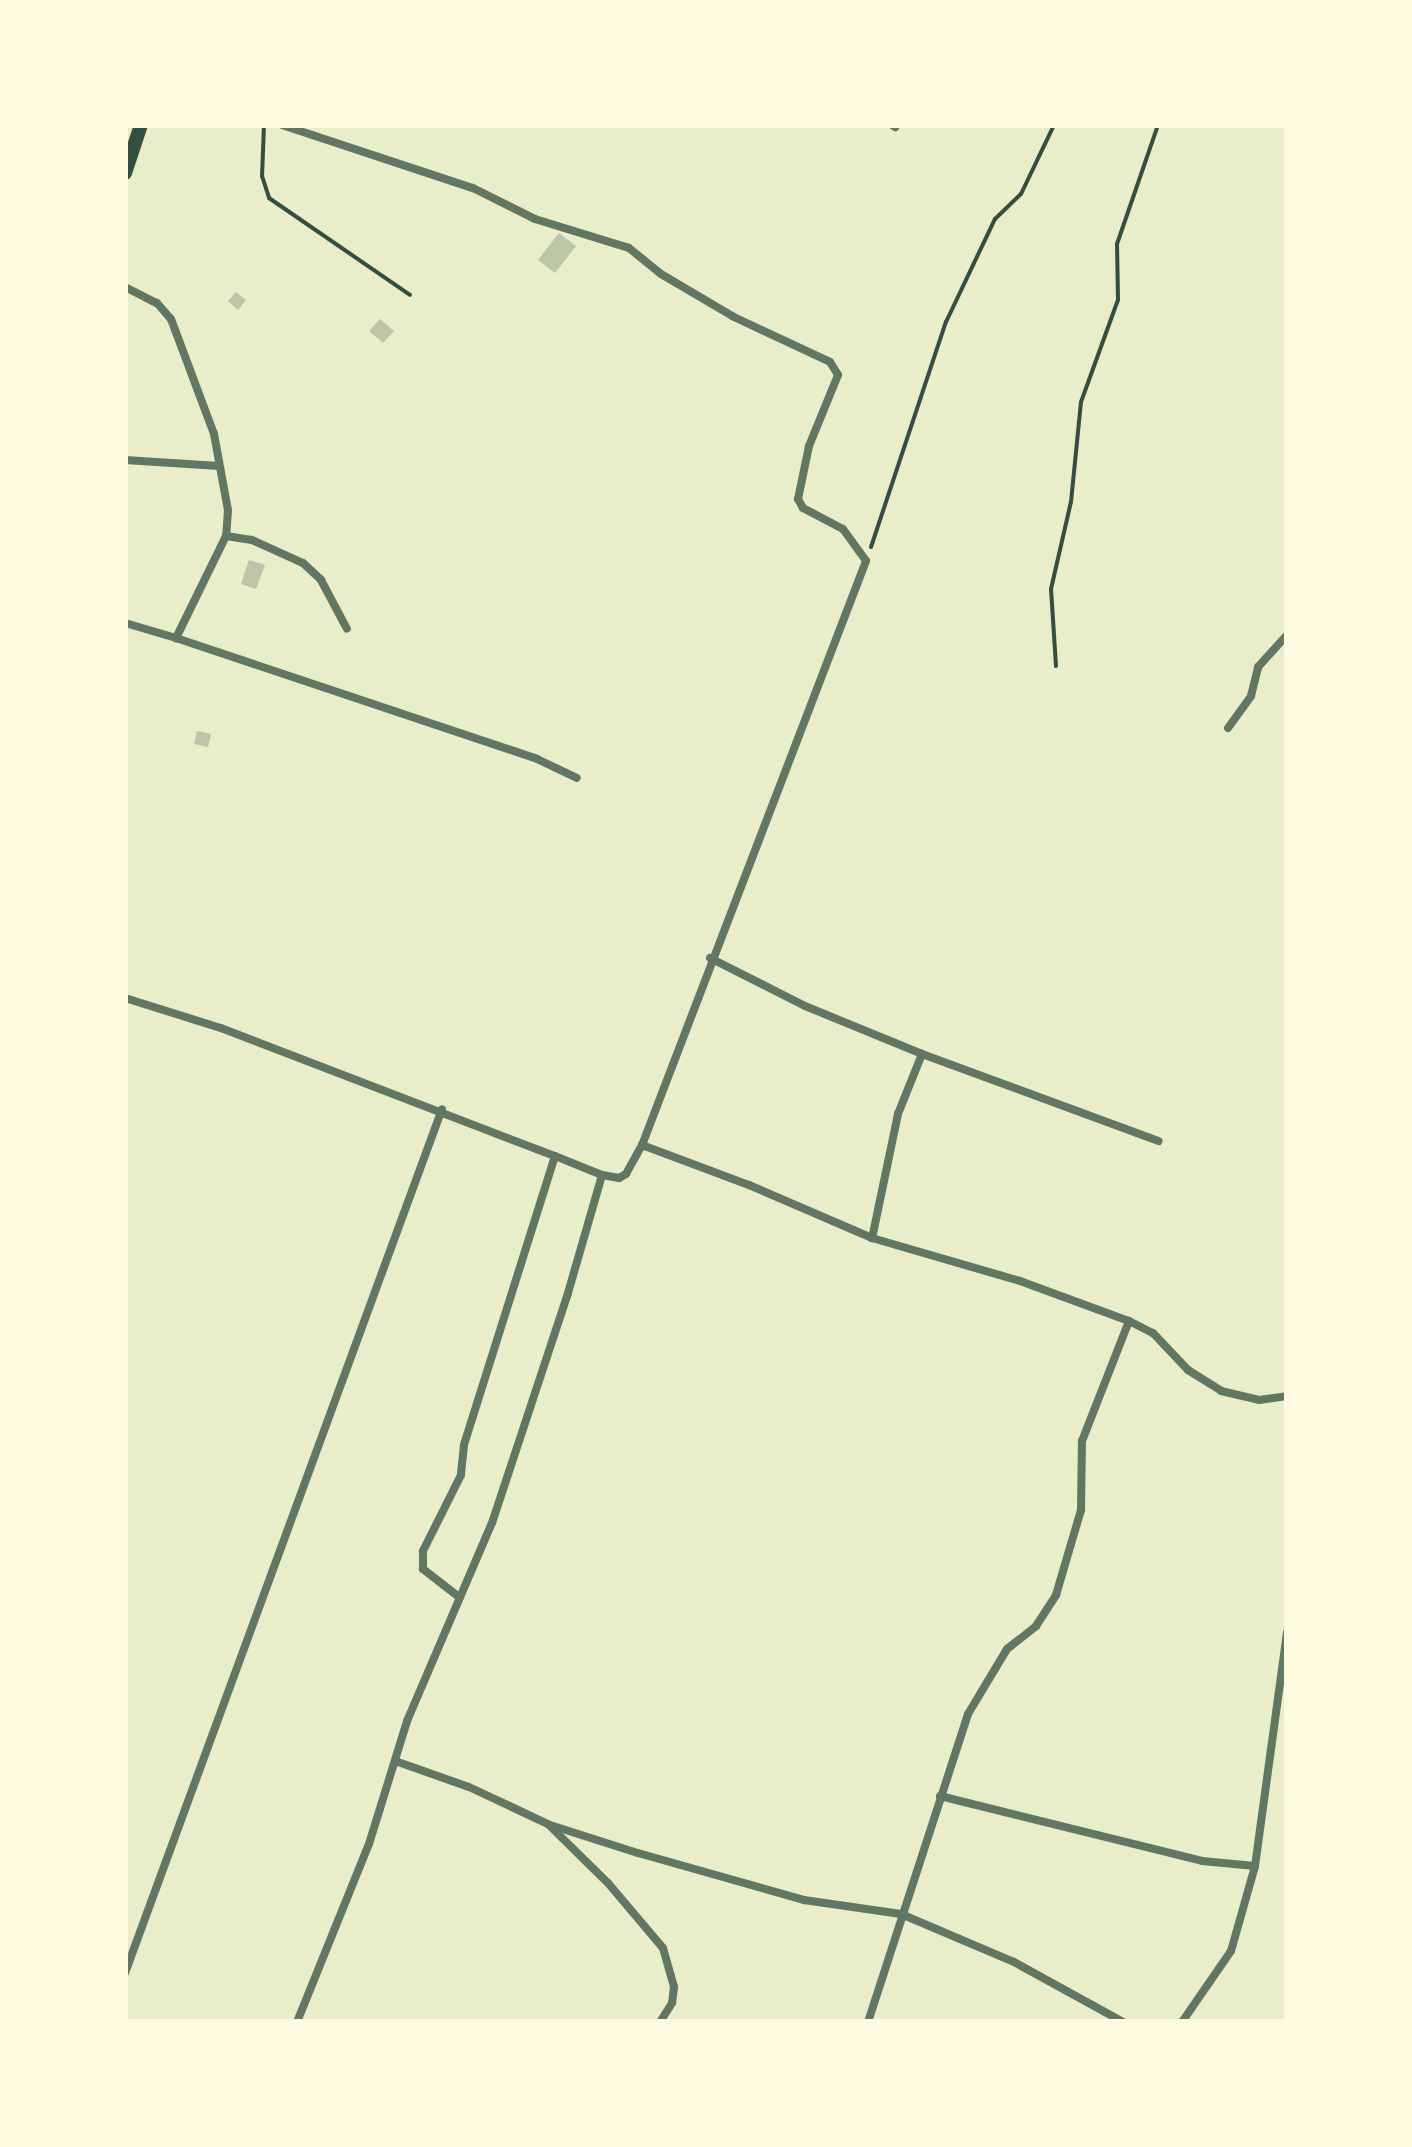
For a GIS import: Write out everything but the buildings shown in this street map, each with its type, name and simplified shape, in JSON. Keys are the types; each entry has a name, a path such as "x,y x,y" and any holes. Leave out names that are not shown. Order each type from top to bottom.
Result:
{"highway":[{"path":"125,173 141,125"}],"street":[{"path":"125,998 221,1028 442,1109 602,1175 618,1178 626,1174 642,1145 710,958 866,561 843,529 803,508 798,500 809,446 835,390 838,374 830,362 676,284 629,248 535,219 463,184 282,125"},
{"path":"125,287 158,303 171,320 214,434 228,510 226,536 176,638"},
{"path":"125,460 219,466"},
{"path":"226,536 252,540 303,563 320,580 347,629"},
{"path":"125,623 536,759 577,778"},
{"path":"1228,728 1251,696 1258,667 1287,635"},
{"path":"710,958 805,1006 922,1054 1159,1141"},
{"path":"872,1238 898,1114 922,1054"},
{"path":"125,1973 442,1109"},
{"path":"642,1145 750,1185 872,1238 1020,1282 1128,1320 1153,1333 1188,1370 1222,1391 1259,1400 1287,1396"},
{"path":"458,1597 423,1569 423,1551 460,1475 464,1445 555,1156"},
{"path":"297,2022 398,1762 407,1722 492,1523 602,1175"},
{"path":"868,2022 968,1714 1007,1649 1036,1626 1056,1596 1081,1510 1082,1441 1128,1320"},
{"path":"1182,2022 1230,1951 1255,1866 1287,1632"},
{"path":"398,1762 469,1787 550,1826 804,1900 901,1914 1014,1962 1122,2022"},
{"path":"940,1796 1184,1857 1255,1866"},
{"path":"550,1826 608,1883 663,1948 674,1986 672,2003 660,2022"}],"path":[{"path":"264,125 262,176 269,198 410,295"},
{"path":"866,561 946,322 995,219 1021,194 1054,125"},
{"path":"1056,666 1052,589 1071,502 1081,402 1118,300 1117,244 1158,125"}]}
